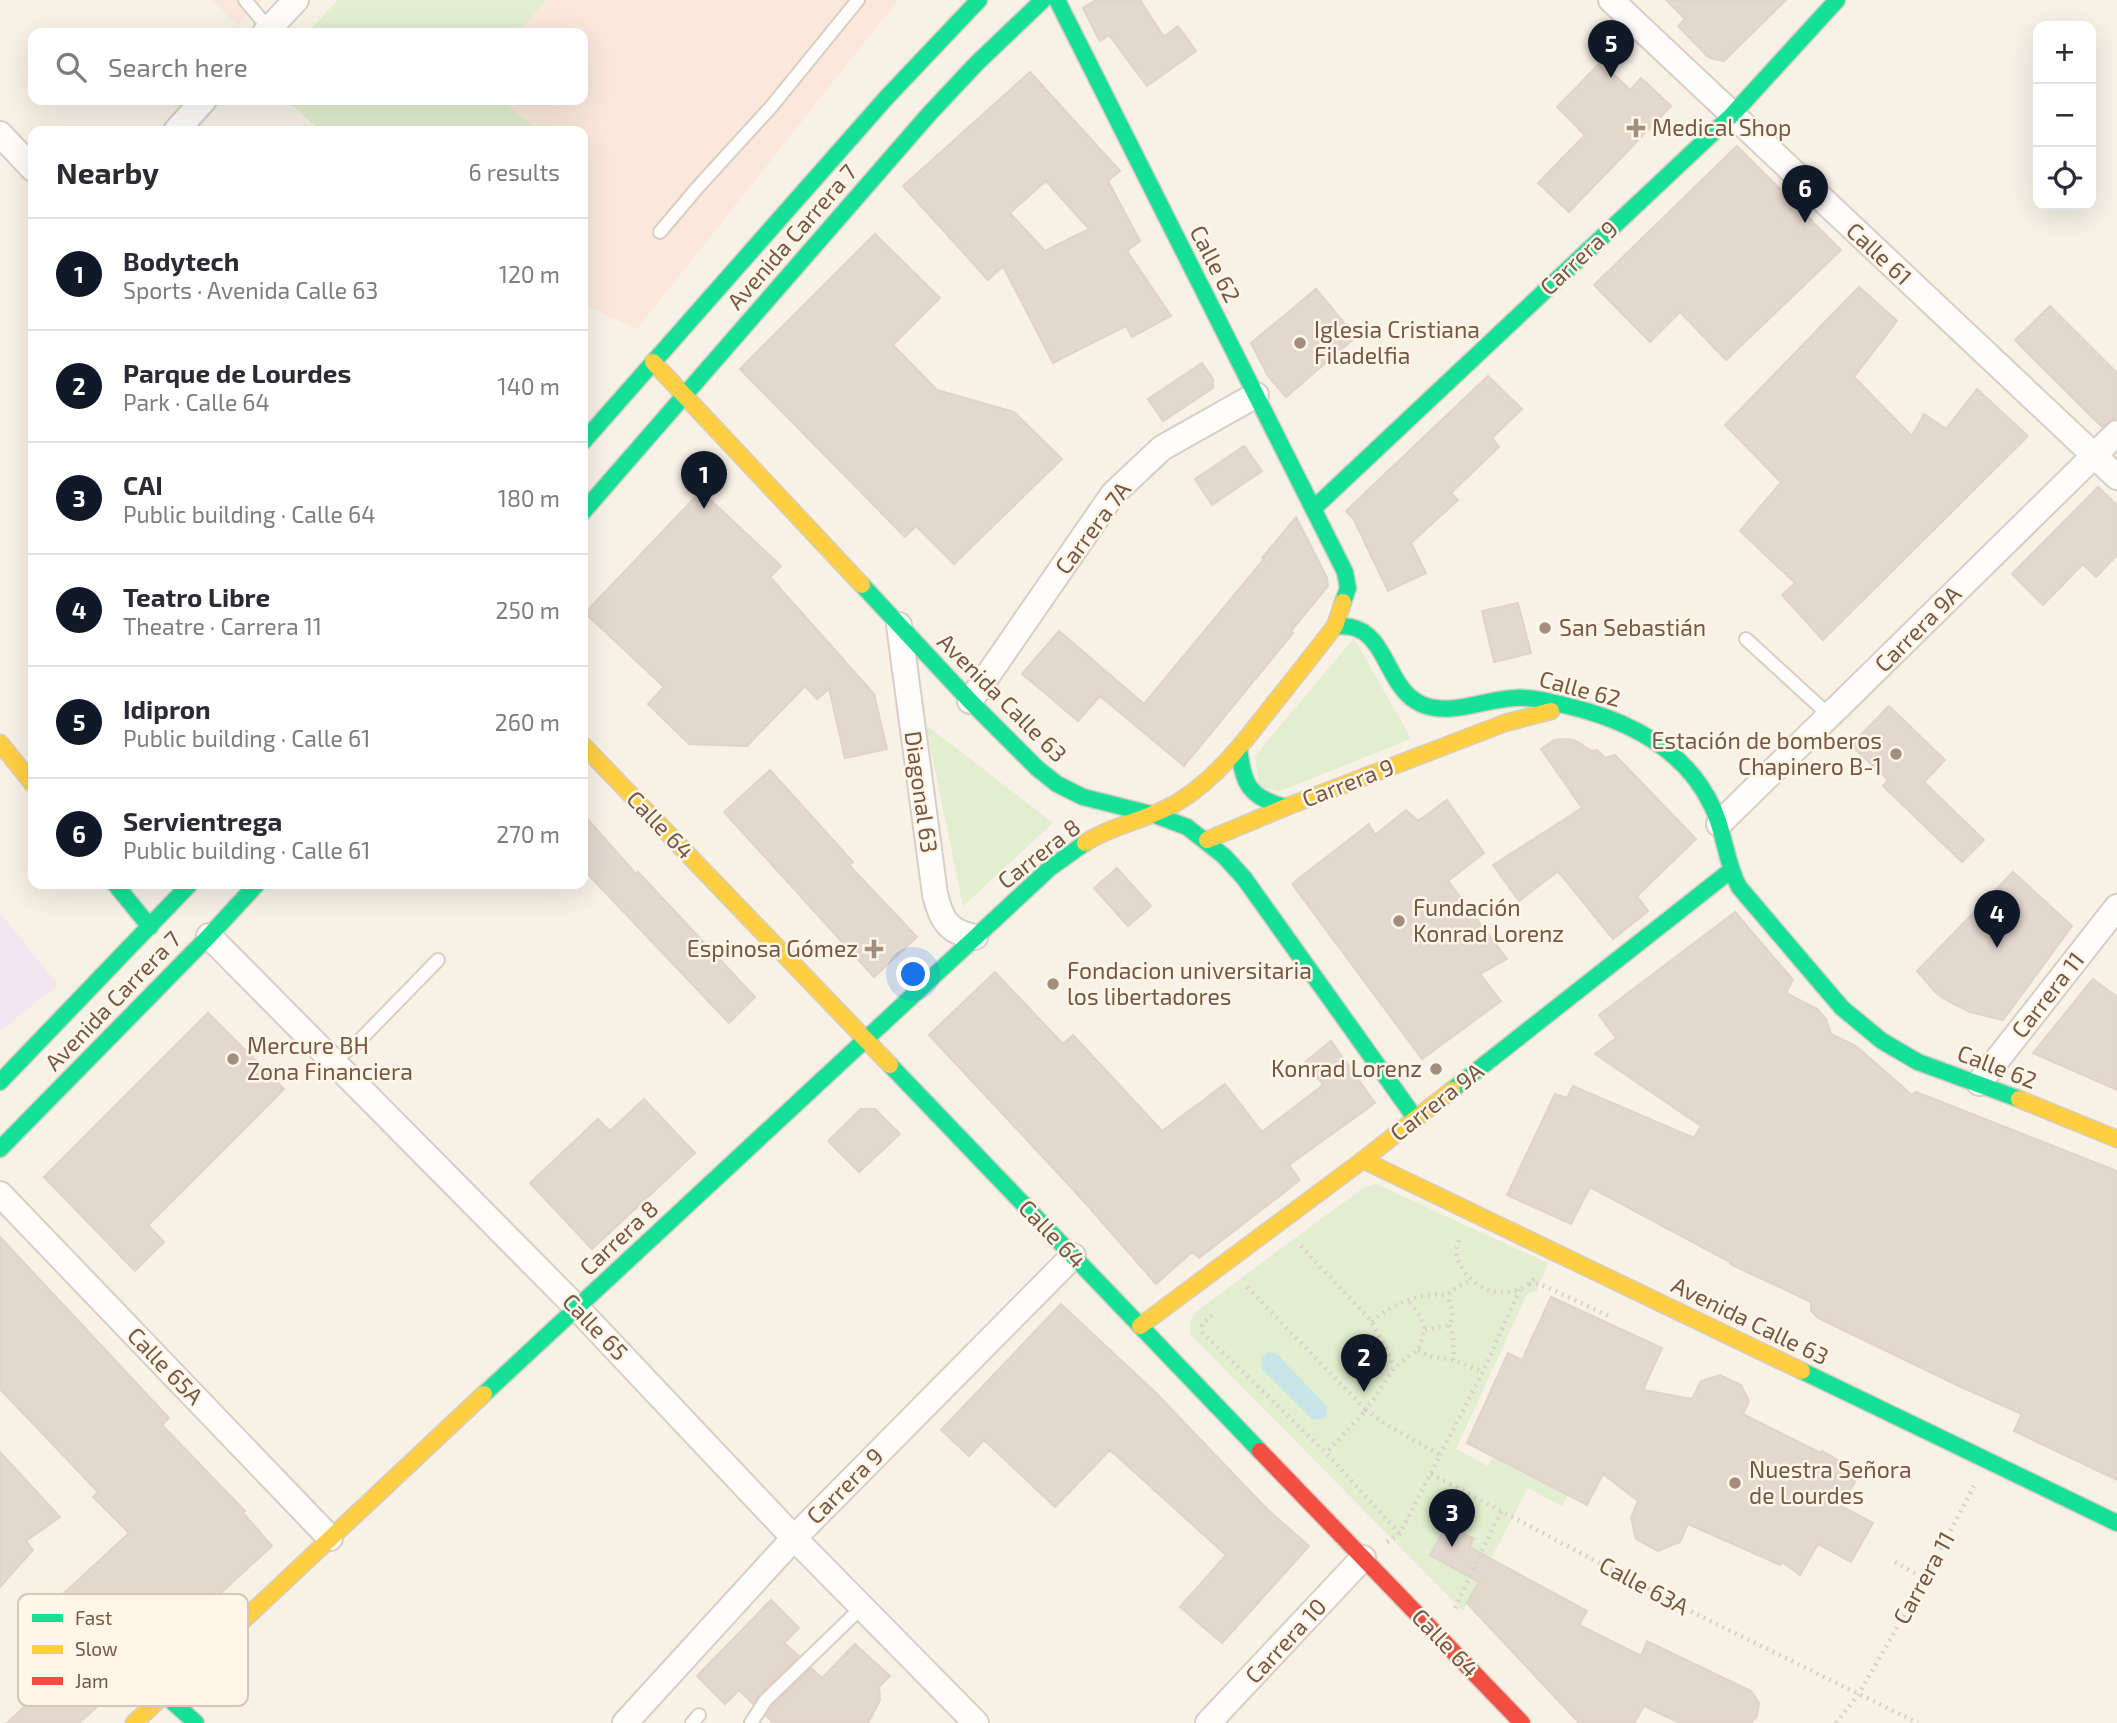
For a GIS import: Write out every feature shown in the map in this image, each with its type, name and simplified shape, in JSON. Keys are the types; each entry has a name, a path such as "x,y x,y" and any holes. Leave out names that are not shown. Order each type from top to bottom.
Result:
{"street":[{"path":"270,28 296,0"},
{"name":"Avenida Carrera 7","path":"588,436 887,97 979,0"},
{"name":"Avenida Carrera 7","path":"588,506 949,93 1043,0"},
{"name":"Calle 62","path":"1057,0 1345,572 1348,588 1335,626 1349,625 1359,628 1371,637 1405,693 1416,702 1431,708 1452,709 1512,698 1538,699 1616,720 1641,732 1668,750 1690,771 1706,795 1720,824 1730,871 1739,887 1842,1007 1882,1041 1918,1062 1979,1083 2117,1139"},
{"name":"Calle 61","path":"1611,0 2117,478"},
{"name":"Carrera 9","path":"1313,509 1732,115 1837,0"},
{"path":"181,126 199,105"},
{"path":"0,134 28,164"},
{"name":"Avenida Calle 63","path":"653,362 970,701 1037,768 1058,784 1083,797 1155,814 1188,827 1224,856 1244,878 1416,1119"},
{"name":"Carrera 7A","path":"970,701 1113,494 1162,448 1256,395"},
{"name":"Carrera 9A","path":"1720,824 2117,433"},
{"name":"Diagonal 63","path":"899,625 939,910 948,926 962,934 975,937"},
{"path":"1155,814 1180,801 1239,748 1335,626"},
{"name":"Carrera 9","path":"1207,840 1506,723 1572,706"},
{"path":"0,743 28,778"},
{"path":"1239,748 1245,782 1255,795 1269,804 1286,807"},
{"name":"Calle 64","path":"588,750 1521,1723"},
{"name":"Carrera 8","path":"248,1615 1049,868 1069,853 1117,826 1155,814"},
{"name":"Carrera 9A","path":"1140,1326 1363,1160 1730,871"},
{"path":"119,889 149,927"},
{"name":"Avenida Carrera 7","path":"0,1082 185,889"},
{"name":"Avenida Carrera 7","path":"0,1149 252,889"},
{"name":"Carrera 11","path":"1979,1083 2117,907"},
{"name":"Calle 65","path":"209,936 577,1308 794,1538 975,1723"},
{"name":"Avenida Calle 63","path":"1363,1160 2117,1523"},
{"name":"Calle 65A","path":"0,1194 330,1538"},
{"name":"Carrera 9","path":"625,1723 794,1538 1073,1256"},
{"name":"Carrera 10","path":"1208,1723 1363,1558"},
{"name":"Carrera 8","path":"134,1723 152,1706"},
{"path":"177,1706 196,1723"}],"lane":[{"path":"245,0 265,28"},
{"path":"660,232 771,107 858,0"},
{"path":"1746,639 1830,716"},
{"path":"332,1061 357,1043 439,960"},
{"path":"751,1723 765,1701 862,1607"}],"path":[{"path":"1472,1213 1456,1249 1458,1261 1471,1281 1481,1289 1508,1293 1529,1284 1540,1284"},
{"path":"1301,1246 1372,1322 1395,1367"},
{"path":"1372,1322 1379,1315 1408,1300 1434,1293 1447,1295 1471,1281"},
{"path":"1247,1287 1366,1410 1440,1455"},
{"path":"1215,1312 1202,1325 1203,1334 1326,1453 1400,1534 1483,1372 1520,1289"},
{"path":"1447,1295 1453,1311 1449,1325"},
{"path":"1326,1453 1366,1410 1395,1367 1418,1350 1425,1329 1421,1318 1408,1300"},
{"path":"1425,1329 1449,1325"},
{"path":"1449,1325 1453,1335 1454,1360"},
{"path":"1418,1350 1429,1356 1454,1360 1483,1372"},
{"name":"Carrera 11","path":"1836,1723 1858,1695 1925,1579 1988,1461"},
{"name":"Calle 63A","path":"1431,1475 1696,1614 1918,1723"},
{"path":"1454,1612 1500,1511"},
{"path":"1895,1562 1925,1579"}],"shaded area":[{"path":"212,0 262,0 238,25"},
{"path":"349,0 898,0 637,329 588,306 588,126 316,126 291,105 588,105 588,28 323,28"},
{"path":"0,913 58,985 0,1031"}],"green space":[{"path":"338,0 547,0 522,28 312,28"},
{"path":"292,105 508,105 532,126 315,126"},
{"path":"1354,638 1411,739 1280,791 1259,787 1255,756"},
{"path":"926,725 1053,823 963,906"},
{"path":"1376,1184 1548,1263 1537,1290 1527,1294 1456,1449 1488,1466 1493,1457 1568,1495 1562,1506 1528,1488 1463,1611 1190,1334 1190,1321 1197,1311 1363,1188"}],"water":[{"path":"1269,1352 1277,1354 1327,1406 1325,1418 1312,1419 1262,1369 1261,1357"}],"building":[{"path":"1096,0 1140,0 1164,37 1178,26 1196,51 1147,86 1109,35 1100,41 1098,38 1083,8"},
{"path":"1666,0 1786,0 1724,61 1707,56 1678,26 1685,19"},
{"path":"1601,62 1630,90 1641,78 1671,106 1569,212 1538,183 1585,135 1557,107"},
{"path":"1030,72 1120,171 1108,181 1140,241 1127,251 1171,316 1132,337 1126,326 1053,363 1003,266 988,280 903,186","holes":["1046,181 1089,229 1045,251 1010,213"]},
{"path":"1737,146 1841,250 1726,360 1680,312 1650,342 1594,285"},
{"path":"875,234 940,298 893,345 937,390 1014,412 1062,459 954,564 916,526 905,537 740,369"},
{"path":"1859,287 1897,321 1854,377 1912,436 1924,414 1946,429 1977,389 2028,436 1823,640 1782,595 1795,583 1740,531 1781,482 1725,425"},
{"name":"Iglesia Cristiana Filadelfia","path":"1316,289 1356,337 1286,397 1268,376 1251,343"},
{"path":"2050,306 2117,373 2117,419 2102,427 2015,340"},
{"path":"1202,363 1213,379 1213,388 1163,421 1148,399"},
{"path":"1488,376 1522,409 1492,438 1499,447 1451,493 1458,500 1411,543 1426,573 1388,591 1354,520 1346,511"},
{"path":"1244,446 1262,471 1212,505 1195,479"},
{"path":"2098,487 2117,505 2117,555 2096,577 2083,564 2043,605 2012,574"},
{"path":"701,491 781,566 770,577 874,694 887,749 845,758 829,689 817,699 805,686 747,746 689,744 648,704 664,687 588,616 588,610"},
{"path":"1296,517 1327,578 1328,586 1184,766 1100,696 1078,721 1022,674 1059,631 1144,704"},
{"path":"1518,603 1531,653 1494,662 1482,611"},
{"path":"1889,706 1945,760 1924,782 1984,840 1962,862 1883,786 1888,780 1851,745"},
{"path":"1554,740 1574,740 1592,751 1597,750 1605,758 1615,755 1696,839 1637,896 1648,911 1613,939 1558,871 1519,901 1493,865 1582,808 1541,749"},
{"path":"770,770 853,862 849,865 917,937 874,977 724,812"},
{"name":"Fundación Konrad Lorenz","path":"1447,800 1484,853 1448,881 1507,959 1480,974 1501,1001 1422,1059 1292,884 1369,824 1375,835 1406,810 1418,821"},
{"path":"588,820 636,874 638,872 755,997 729,1023 588,874"},
{"path":"1117,868 1151,906 1128,926 1094,888"},
{"path":"2013,872 2072,926 2003,1020 1970,1012 1946,1000 1936,993 1917,971"},
{"path":"1735,912 1793,980 1786,993 1817,1009 1826,1019 1831,1034 1856,1046 1912,1095 1916,1092 2117,1171 2117,1480 2014,1431 2022,1414 1818,1318 1811,1311 1811,1302 1730,1264 1590,1187 1571,1224 1507,1195 1555,1094 1567,1098 1573,1086 1694,1138 1701,1126 1595,1054 1616,1038 1599,1015"},
{"path":"995,972 1063,1044 1073,1035 1162,1131 1225,1084 1262,1132 1323,1085 1305,1062 1331,1041 1375,1103 1289,1165 1300,1180 1199,1258 1192,1252 1156,1284 1080,1197 929,1035"},
{"path":"2093,979 2117,997 2117,1090 2033,1053"},
{"path":"208,1013 284,1089 148,1225 164,1242 135,1271 44,1177"},
{"path":"644,1099 695,1153 592,1249 530,1183 598,1119 610,1131"},
{"path":"861,1109 875,1109 900,1134 859,1172 828,1141"},
{"path":"0,1237 169,1418 162,1425 245,1511 243,1513 272,1546 220,1594 65,1594 129,1533 93,1497 98,1492 0,1389"},
{"name":"Nuestra Señora de Lourdes","path":"1551,1297 1662,1348 1643,1390 1692,1399 1701,1381 1720,1375 1741,1385 1749,1401 1743,1414 1821,1453 1822,1451 1860,1473 1841,1506 1873,1523 1851,1562 1818,1544 1800,1575 1782,1562 1780,1565 1688,1524 1680,1542 1658,1551 1636,1539 1631,1518 1638,1501 1603,1474 1587,1505 1467,1443 1508,1353 1522,1360"},
{"path":"1061,1304 1156,1393 1267,1509 1309,1546 1222,1643 1180,1607 1226,1555 1110,1450 1055,1507 984,1440 969,1456 941,1430"},
{"path":"0,1452 60,1517 26,1541 33,1550 0,1587"},
{"path":"1447,1525 1474,1539 1469,1547 1587,1611 1579,1625 1641,1656 1647,1641 1751,1691 1759,1703 1757,1716 1751,1723 1680,1723 1644,1706 1634,1723 1579,1723 1467,1603 1479,1582 1430,1555"},
{"path":"771,1600 799,1628 784,1643 799,1656 753,1704 739,1690 725,1704 697,1676"},
{"path":"855,1644 890,1676 879,1687 880,1700 868,1723 774,1723 766,1716 811,1668 822,1678"},
{"path":"25,1706 98,1706 79,1723 7,1723"}],"traffic: fast":[{"path":"588,436 887,97 979,0"},
{"path":"588,506 930,113 977,63 1043,0"},
{"path":"1057,0 1345,572 1348,588 1343,602"},
{"path":"1313,509 1732,115 1837,0"},
{"path":"862,585 970,701 1037,768 1057,784 1083,797 1155,815 1187,827 1224,856 1244,878 1416,1119"},
{"path":"1335,626 1351,627 1363,632 1380,650 1393,675 1410,697 1432,708 1456,708 1503,699 1535,699 1590,712 1652,740 1686,768 1712,806 1739,887 1842,1008 1882,1041 1918,1062 2019,1099"},
{"path":"1239,748 1243,771 1250,788 1264,799 1286,807"},
{"path":"484,1394 1050,868 1085,843"},
{"path":"1452,1090 1730,871"},
{"path":"119,889 150,927"},
{"path":"0,1082 185,889"},
{"path":"0,1149 252,889"},
{"path":"890,1065 1260,1451"},
{"path":"1802,1371 2117,1523"},
{"path":"177,1706 196,1723"}],"traffic: slow":[{"path":"653,362 862,585"},
{"path":"1085,843 1167,808 1192,793 1217,771 1251,733 1335,626 1343,602"},
{"path":"1207,840 1505,723 1551,711"},
{"path":"0,743 28,778"},
{"path":"588,750 890,1065"},
{"path":"1140,1326 1363,1160 1452,1090"},
{"path":"2019,1099 2117,1139"},
{"path":"1363,1160 1802,1371"},
{"path":"248,1616 484,1394"},
{"path":"134,1723 152,1706"}],"traffic: jam":[{"path":"1260,1451 1522,1723"}],"place":[{"name":"Idipron","path":"1611,78"},
{"name":"Medical Shop","path":"1636,128"},
{"name":"Servientrega","path":"1805,223"},
{"name":"Iglesia Cristiana Filadelfia","path":"1300,343"},
{"name":"Bodytech","path":"704,509"},
{"name":"San Sebastián","path":"1545,628"},
{"name":"Estación de bomberos Chapinero B-1","path":"1896,754"},
{"name":"Fundación Konrad Lorenz","path":"1399,921"},
{"name":"Teatro Libre","path":"1997,948"},
{"name":"Espinosa Gómez","path":"874,949"},
{"name":"Fondacion universitaria los libertadores","path":"1053,984"},
{"name":"Mercure BH Zona Financiera","path":"233,1059"},
{"name":"Konrad Lorenz","path":"1436,1069"},
{"name":"Parque de Lourdes","path":"1364,1392"},
{"name":"Nuestra Señora de Lourdes","path":"1735,1483"},
{"name":"CAI","path":"1452,1547"}]}
